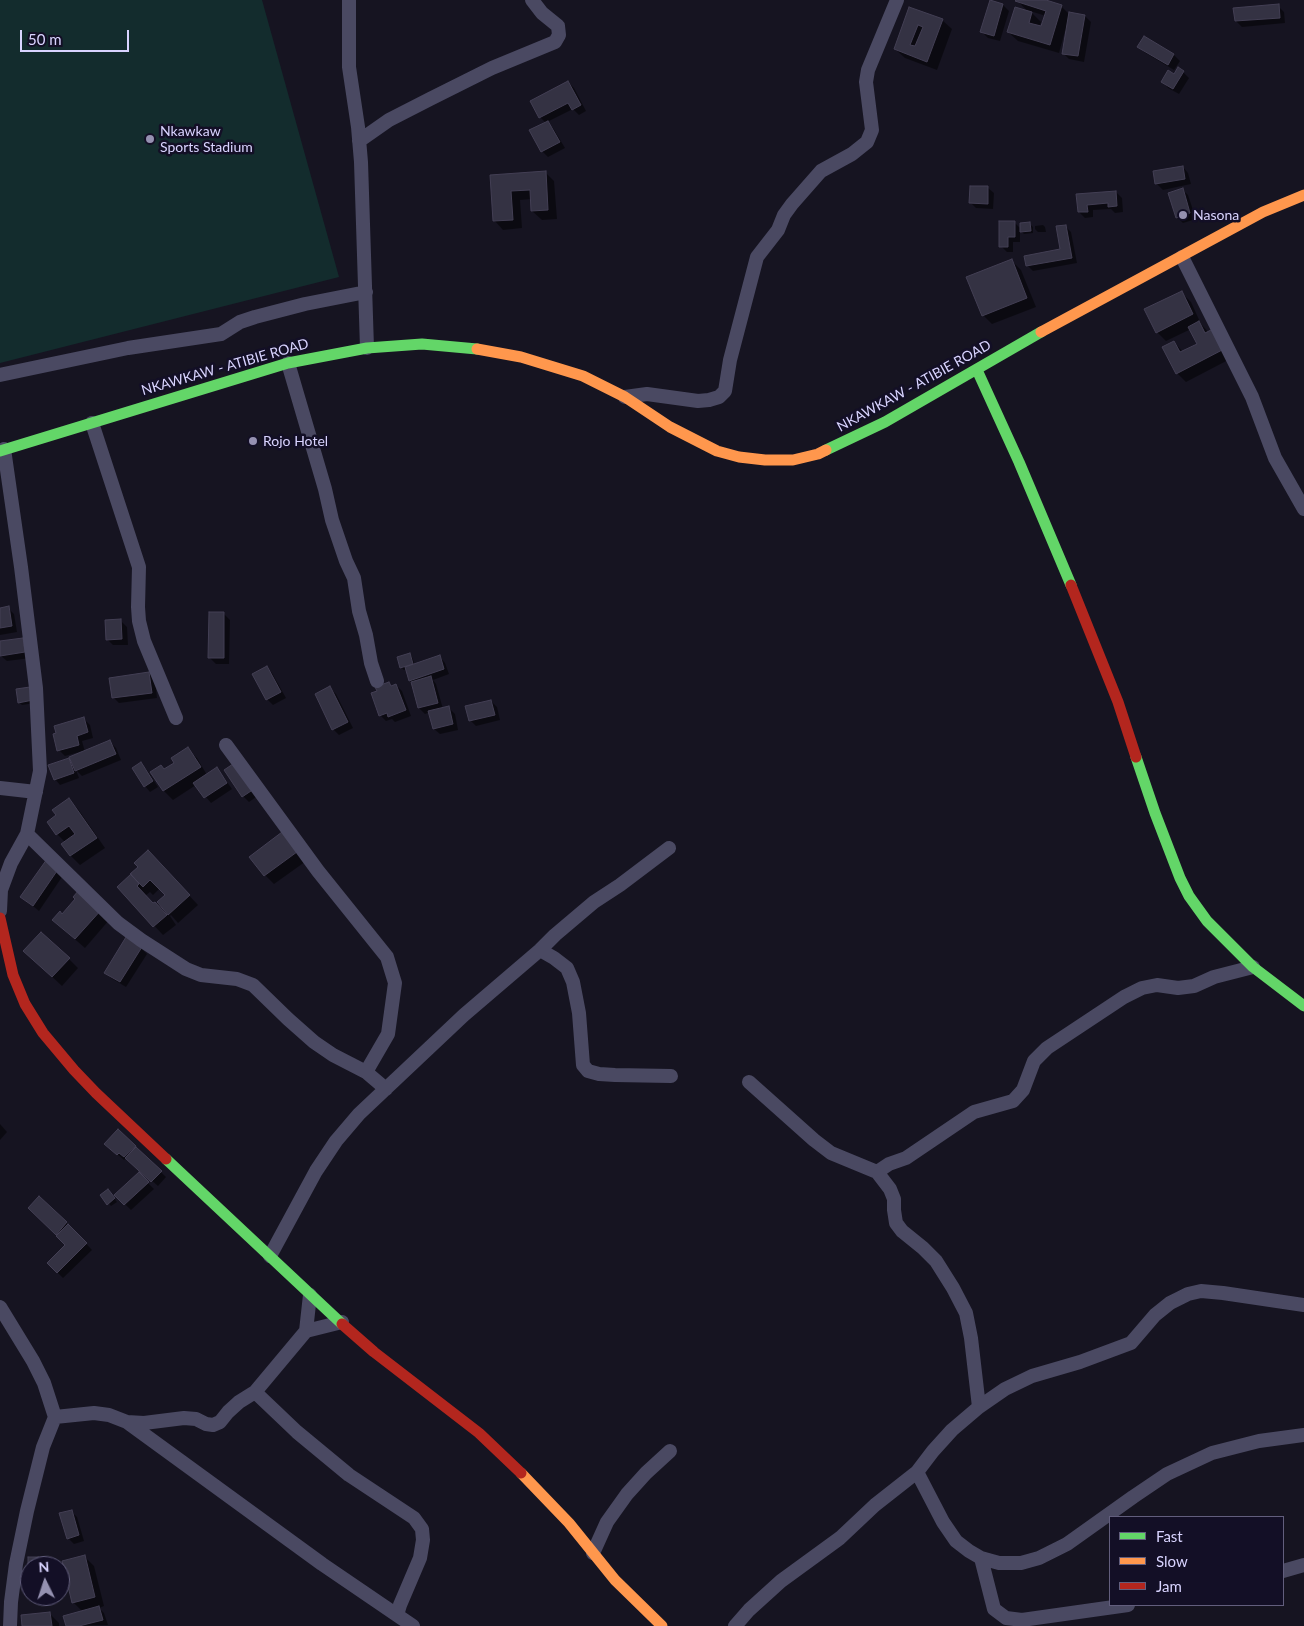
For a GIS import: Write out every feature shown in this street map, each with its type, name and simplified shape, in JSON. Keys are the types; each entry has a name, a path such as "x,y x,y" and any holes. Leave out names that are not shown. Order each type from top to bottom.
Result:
{"street":[{"path":"349,0 349,67 359,141 367,348"},
{"path":"359,141 390,120 430,99 492,68 555,42 559,35 558,26 542,13 532,0"},
{"path":"625,397 647,394 666,395 683,400 704,401 719,397 725,390 730,360 757,258 778,230 784,215 792,204 821,171 852,154 868,142 872,130 866,82 868,70 897,0"},
{"name":"NKAWKAW - ATIBIE ROAD","path":"2,450 288,363 367,348 430,345 470,347 554,366 583,376 625,397 670,427 717,451 739,457 764,460 793,460 818,454 885,422 1105,298 1263,212 1304,195"},
{"path":"1182,257 1252,397 1276,458 1304,509"},
{"path":"0,375 128,348 221,334 240,322 254,317 305,304 366,292"},
{"path":"288,363 332,520 354,578 359,611 377,681"},
{"path":"977,370 1019,462 1086,620 1118,702 1155,813 1180,878 1189,896 1208,921 1253,967 1304,1006"},
{"path":"92,423 138,567 139,621 144,641 176,718"},
{"path":"0,911 2,890 11,863 27,834 40,771 36,688 20,558 2,450"},
{"path":"226,745 318,871 387,957 395,984 388,1034 366,1072"},
{"path":"0,788 36,792"},
{"path":"27,834 118,923 141,940 186,969 201,975 238,979 254,985 314,1042 333,1055 366,1072 386,1089"},
{"path":"270,1256 316,1172 336,1142 359,1114 464,1015 540,950 554,935 594,902 669,848"},
{"path":"0,918 13,975 25,1004 43,1033 74,1070 310,1295 374,1352 479,1433 537,1488 570,1523 615,1580 662,1626"},
{"path":"540,950 567,968 573,982 579,1013 583,1065 588,1071 599,1074 671,1076"},
{"path":"876,1172 889,1164 906,1158 974,1112 1013,1101 1023,1090 1034,1061 1047,1048 1124,997 1142,988 1157,985 1178,988 1194,986 1214,977 1253,967"},
{"path":"749,1082 831,1153 876,1172 890,1189 894,1198 896,1223 902,1231 936,1261 966,1313 972,1338 979,1406"},
{"path":"735,1626 749,1610 781,1581 840,1538 875,1505 917,1472 952,1430 979,1406 1005,1389 1032,1376 1080,1362 1131,1343 1155,1315 1170,1303 1188,1294 1201,1291 1223,1293 1304,1305"},
{"path":"126,1422 144,1423 184,1418 206,1424 220,1422 239,1402 255,1392 306,1331 310,1295"},
{"path":"0,1307 34,1362 44,1383 55,1417 43,1448 25,1520 16,1564 10,1626"},
{"path":"306,1331 342,1322"},
{"path":"255,1392 298,1432 349,1475 414,1518 422,1529 423,1540 420,1558 402,1598 397,1615"},
{"path":"55,1417 94,1413 109,1414 126,1422 322,1564 413,1626"},
{"path":"917,1472 943,1522 956,1541 981,1558 999,1563 1021,1563 1039,1558 1067,1544 1167,1474 1212,1454 1259,1441 1304,1435"},
{"path":"593,1553 607,1522 627,1494 670,1451"},
{"path":"981,1558 994,1609 1006,1618 1022,1620 1121,1606"},
{"path":"1284,1571 1304,1565"}],"green space":[{"name":"Nkawkaw Sports Stadium","path":"0,0 262,0 339,277 0,363"}],"building":[{"path":"990,0 1003,4 994,36 980,32"},
{"path":"1016,0 1046,0 1062,5 1050,45 1007,32 1015,7 1032,12 1029,23 1041,26 1046,11"},
{"path":"1279,4 1280,18 1235,21 1233,8"},
{"path":"909,7 943,19 927,62 894,49","holes":["918,25 923,27 915,46 910,45"]},
{"path":"1069,12 1085,15 1078,56 1062,54"},
{"path":"1144,36 1174,54 1168,65 1137,47"},
{"path":"1178,67 1184,71 1173,89 1161,82 1168,70 1174,74"},
{"path":"568,81 581,105 572,110 568,103 539,118 530,101"},
{"path":"548,121 560,142 541,152 529,130"},
{"path":"1183,166 1185,179 1155,184 1153,171"},
{"path":"546,171 548,210 531,211 530,190 511,191 513,220 493,221 490,175"},
{"path":"970,186 988,186 988,204 969,203"},
{"path":"1183,188 1190,213 1176,218 1168,193"},
{"path":"1116,191 1117,206 1108,207 1108,203 1087,205 1088,212 1078,212 1076,194"},
{"path":"999,221 1015,221 1015,237 1008,237 1008,247 999,247"},
{"path":"1030,222 1031,231 1020,232 1020,223"},
{"path":"1066,225 1072,258 1026,266 1024,256 1060,249 1056,226"},
{"path":"1012,259 1027,298 982,316 966,277"},
{"path":"1182,291 1193,314 1156,333 1144,309"},
{"path":"1199,321 1205,333 1213,329 1224,349 1176,374 1162,347 1174,341 1180,352 1197,344 1188,327"},
{"path":"9,606 12,626 0,628 0,608"},
{"path":"209,612 224,612 224,658 208,658"},
{"path":"121,619 122,639 106,640 105,620"},
{"path":"23,638 25,652 0,656 0,641"},
{"path":"410,653 413,664 400,668 397,657"},
{"path":"440,655 444,669 409,681 405,667"},
{"path":"267,666 281,692 266,700 252,674"},
{"path":"149,672 152,693 112,698 109,678"},
{"path":"431,676 438,703 418,708 411,682"},
{"path":"389,682 391,686 396,684 406,710 388,717 387,713 379,716 371,693 377,691 375,687"},
{"path":"330,686 348,722 332,730 315,694"},
{"path":"30,687 33,700 18,703 16,689"},
{"path":"491,700 495,715 469,721 465,706"},
{"path":"449,706 453,724 433,729 428,711"},
{"path":"84,717 88,732 77,736 79,745 57,751 53,734 56,733 54,726"},
{"path":"110,740 116,754 75,771 69,757"},
{"path":"188,747 201,767 163,791 150,772 161,765 164,769 174,763 171,758"},
{"path":"69,758 74,773 54,780 48,765"},
{"path":"141,762 153,781 144,787 132,768"},
{"path":"236,762 254,789 242,797 224,770"},
{"path":"217,767 227,783 204,798 193,783"},
{"path":"69,798 97,838 70,856 61,844 75,834 69,826 56,835 47,822 56,815 52,810"},
{"path":"286,829 301,849 264,876 249,857"},
{"path":"148,850 190,895 168,915 157,902 165,895 150,880 143,887 130,874 138,867 134,863"},
{"path":"47,859 59,868 33,906 20,897"},
{"path":"131,874 139,884 137,886 167,915 153,927 117,887"},
{"path":"79,890 102,909 75,939 52,920 60,911 62,914 75,899 73,897"},
{"path":"41,932 70,958 52,977 23,951"},
{"path":"126,937 142,947 120,982 104,973"},
{"path":"118,1129 136,1146 124,1157 119,1153 117,1155 104,1144"},
{"path":"136,1147 162,1171 151,1182 125,1158"},
{"path":"139,1172 149,1182 124,1205 114,1195"},
{"path":"108,1189 115,1198 107,1205 100,1195"},
{"path":"39,1196 67,1222 56,1235 28,1208"},
{"path":"68,1224 87,1243 57,1273 47,1263 65,1245 56,1236"},
{"path":"72,1510 79,1535 67,1539 59,1513"},
{"path":"85,1555 95,1597 72,1603 70,1595 70,1559"},
{"path":"99,1606 103,1620 79,1626 66,1626 63,1616"},
{"path":"50,1612 52,1626 22,1626 21,1615"}],"traffic: fast":[{"path":"826,450 885,422 1041,332"},
{"path":"0,451 288,363 367,348 422,344 477,349"},
{"path":"977,370 1019,462 1071,585"},
{"path":"1136,757 1155,813 1180,878 1189,896 1207,921 1253,967 1304,1006"},
{"path":"166,1159 342,1324"}],"traffic: slow":[{"path":"1041,332 1263,212 1304,195"},
{"path":"477,349 521,357 583,376 625,397 670,427 717,451 739,457 765,460 793,460 818,454 826,450"},
{"path":"521,1473 569,1523 615,1580 662,1626"}],"traffic: jam":[{"path":"1071,585 1118,702 1136,757"},
{"path":"0,918 13,975 25,1004 43,1033 96,1093 166,1159"},
{"path":"342,1324 374,1352 479,1433 521,1473"}],"place":[{"name":"Nkawkaw Sports Stadium","path":"150,139"},
{"name":"Nasona","path":"1183,215"},
{"name":"Rojo Hotel","path":"253,441"}]}
